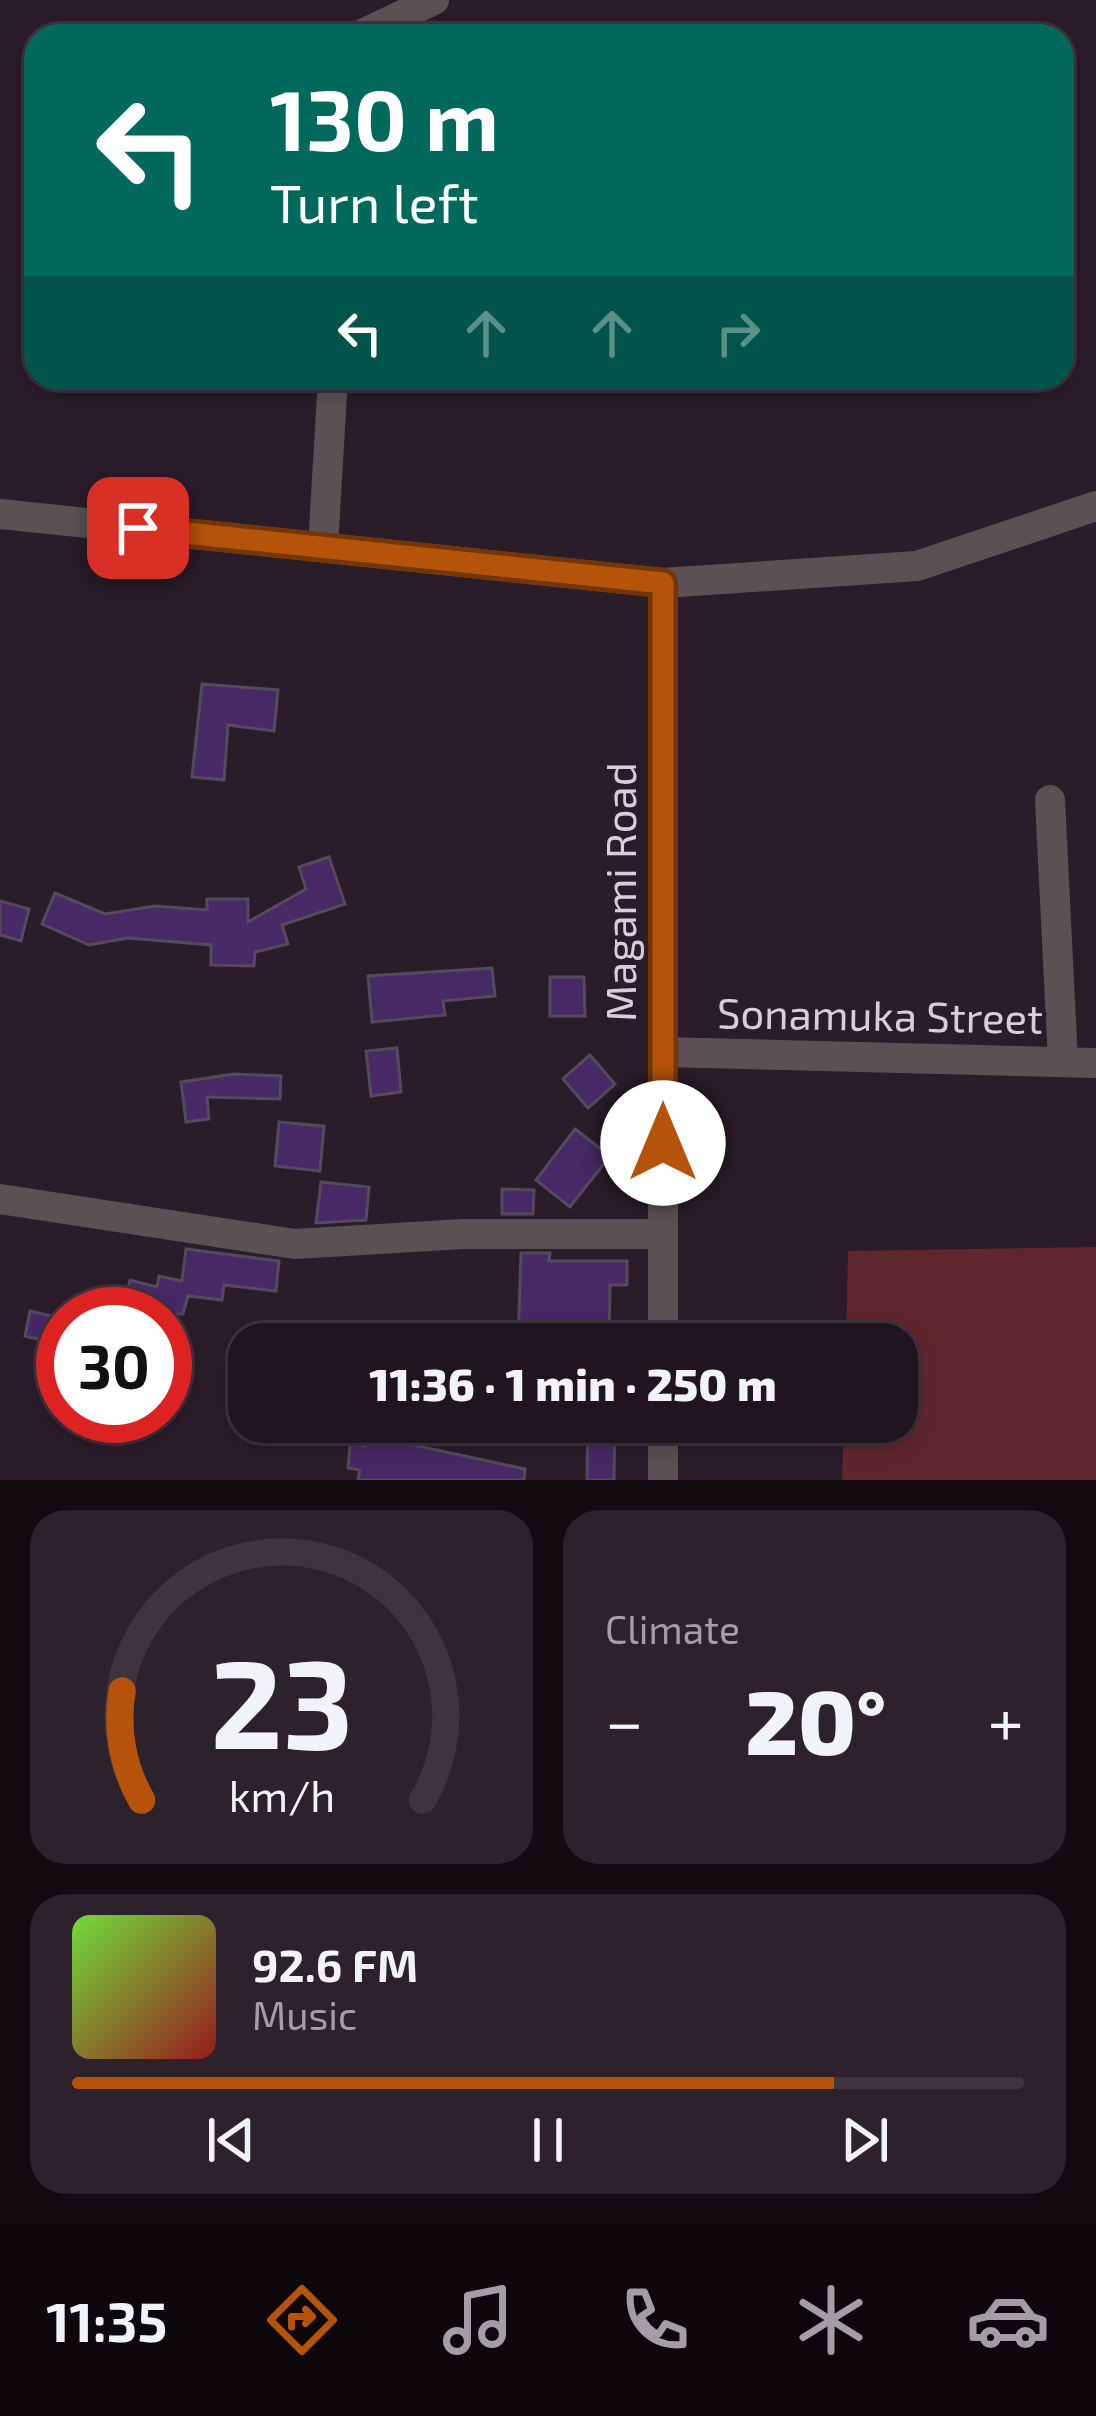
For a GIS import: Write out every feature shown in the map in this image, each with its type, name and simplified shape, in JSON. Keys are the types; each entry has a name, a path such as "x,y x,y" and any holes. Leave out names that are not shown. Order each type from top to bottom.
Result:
{"street":[{"path":"383,24 434,0"},
{"path":"323,546 332,390"},
{"path":"0,514 663,583 917,566 1096,506"},
{"name":"Magami Road","path":"663,583 663,1323"},
{"path":"1050,800 1063,1062"},
{"name":"Sonamuka Street","path":"663,1052 1096,1063"},
{"path":"0,1199 295,1244 464,1234 663,1234"},
{"path":"663,1443 663,1480"}],"shaded area":[{"path":"1096,1247 1096,1480 842,1480 843,1443 918,1443 918,1323 846,1323 848,1251"}],"building":[{"path":"202,684 278,690 274,731 228,725 224,780 192,777"},
{"path":"329,857 345,904 282,925 288,944 255,952 254,966 211,965 211,945 128,938 89,945 42,924 55,893 105,914 155,906 207,910 207,899 248,899 248,922 306,889 299,867"},
{"path":"0,901 29,909 21,941 0,935"},
{"path":"492,968 495,996 443,1001 445,1015 372,1022 368,976"},
{"path":"550,977 584,977 585,1016 550,1016"},
{"path":"397,1048 401,1092 371,1096 366,1051"},
{"path":"590,1055 615,1084 588,1108 563,1079"},
{"path":"234,1074 281,1076 280,1099 207,1097 209,1119 186,1122 181,1082"},
{"path":"279,1122 324,1126 320,1171 275,1166"},
{"path":"575,1129 610,1156 570,1207 536,1180"},
{"path":"321,1182 369,1187 366,1220 316,1223"},
{"path":"502,1189 534,1190 533,1214 502,1214"},
{"path":"186,1249 279,1261 276,1291 224,1285 222,1300 192,1296 192,1287 157,1287 159,1276 182,1281"},
{"path":"521,1253 550,1253 549,1261 627,1261 627,1285 610,1285 609,1323 519,1323"},
{"path":"130,1280 157,1287 128,1287"},
{"path":"30,1311 36,1312 36,1339 25,1336"},
{"path":"404,1443 525,1469 524,1480 358,1480 360,1470 348,1468 350,1444"},
{"path":"588,1443 615,1443 614,1480 587,1480"}],"route":[{"path":"138,528 663,583 663,1143"}]}
